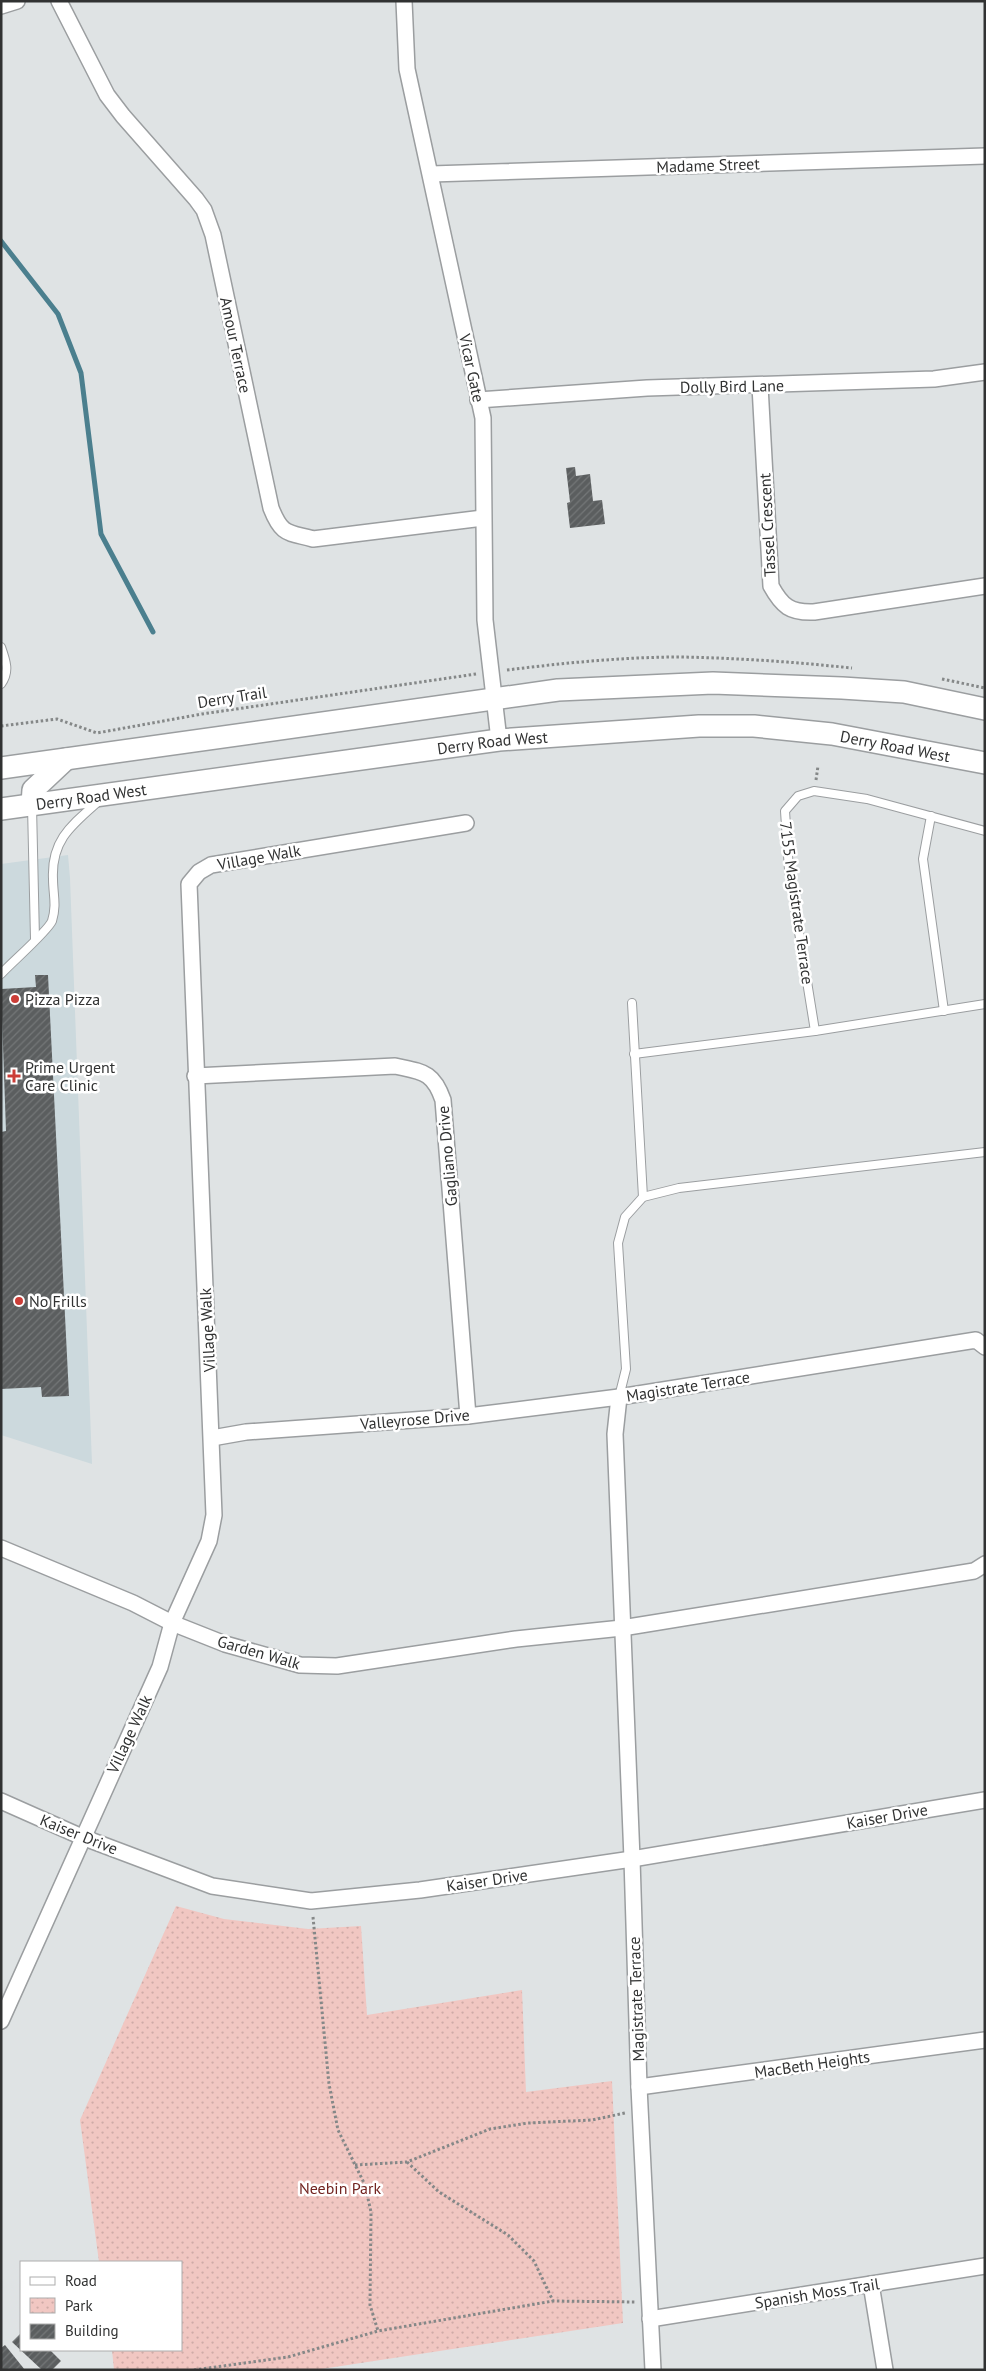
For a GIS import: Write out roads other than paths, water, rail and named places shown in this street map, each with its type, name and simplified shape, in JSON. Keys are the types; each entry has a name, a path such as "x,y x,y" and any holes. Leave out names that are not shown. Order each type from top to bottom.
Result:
{"main road":[{"path":"1,768 558,690 713,683 904,692 985,709"},
{"name":"Derry Road West","path":"1,809 499,740 699,726 754,726 832,734 985,763"},
{"path":"32,804 33,790 40,781 67,759"}],"street":[{"path":"1,6 17,1"},
{"name":"Amour Terrace","path":"59,1 107,94 123,116 187,186 204,210 213,235 271,508 281,528 287,533 300,538 313,540 483,518"},
{"name":"Vicar Gate","path":"404,1 407,69 431,174 483,426 485,620 499,740"},
{"name":"Madame Street","path":"431,174 985,156"},
{"name":"Dolly Bird Lane","path":"478,400 647,388 760,386 934,379 985,372"},
{"name":"Tassel Crescent","path":"760,386 771,586 784,606 798,611 814,612 985,586"},
{"name":"Village Walk","path":"1,2021 160,1667 172,1623 209,1541 214,1515 195,1076 189,884 199,872 220,864 466,823"},
{"name":"Gagliano Drive","path":"195,1076 395,1066 427,1073 438,1085 443,1100 468,1416"},
{"name":"Magistrate Terrace","path":"653,2370 639,2087 615,1434 619,1396 976,1340 985,1347"},
{"name":"Valleyrose Drive","path":"212,1438 246,1432 468,1416 619,1396"},
{"name":"Garden Walk","path":"1,1548 133,1603 172,1623 225,1644 300,1665 337,1666 516,1639 622,1628"},
{"path":"622,1628 974,1571 985,1564"},
{"name":"Kaiser Drive","path":"1,1801 82,1837 212,1886 311,1901 420,1890 632,1859 985,1800"},
{"name":"MacBeth Heights","path":"639,2087 985,2040"},
{"name":"Spanish Moss Trail","path":"650,2319 985,2266"},
{"path":"871,2284 885,2370"}],"lane":[{"path":"1,647 7,663 6,678 1,684"},
{"name":"7155 Magistrate Terrace","path":"815,1031 789,870 785,811 798,796 814,791 866,799 985,831"},
{"path":"1,974 51,923 56,904 52,880 53,865 56,850 63,835 108,794"},
{"path":"32,804 35,939"},
{"path":"931,816 923,859 944,1011"},
{"path":"632,1002 643,1197"},
{"path":"634,1054 815,1031 985,1004"},
{"path":"619,1396 626,1369 618,1243 625,1217 643,1197 679,1188 985,1152"}],"waterway":[{"path":"1,241 58,314 81,373 101,534 153,632"}],"place":[{"name":"Pizza Pizza","path":"15,999"},
{"name":"Prime Urgent Care Clinic","path":"14,1076"},
{"name":"No Frills","path":"19,1301"}],"park label":[{"name":"Neebin Park","path":"340,2188"}]}
